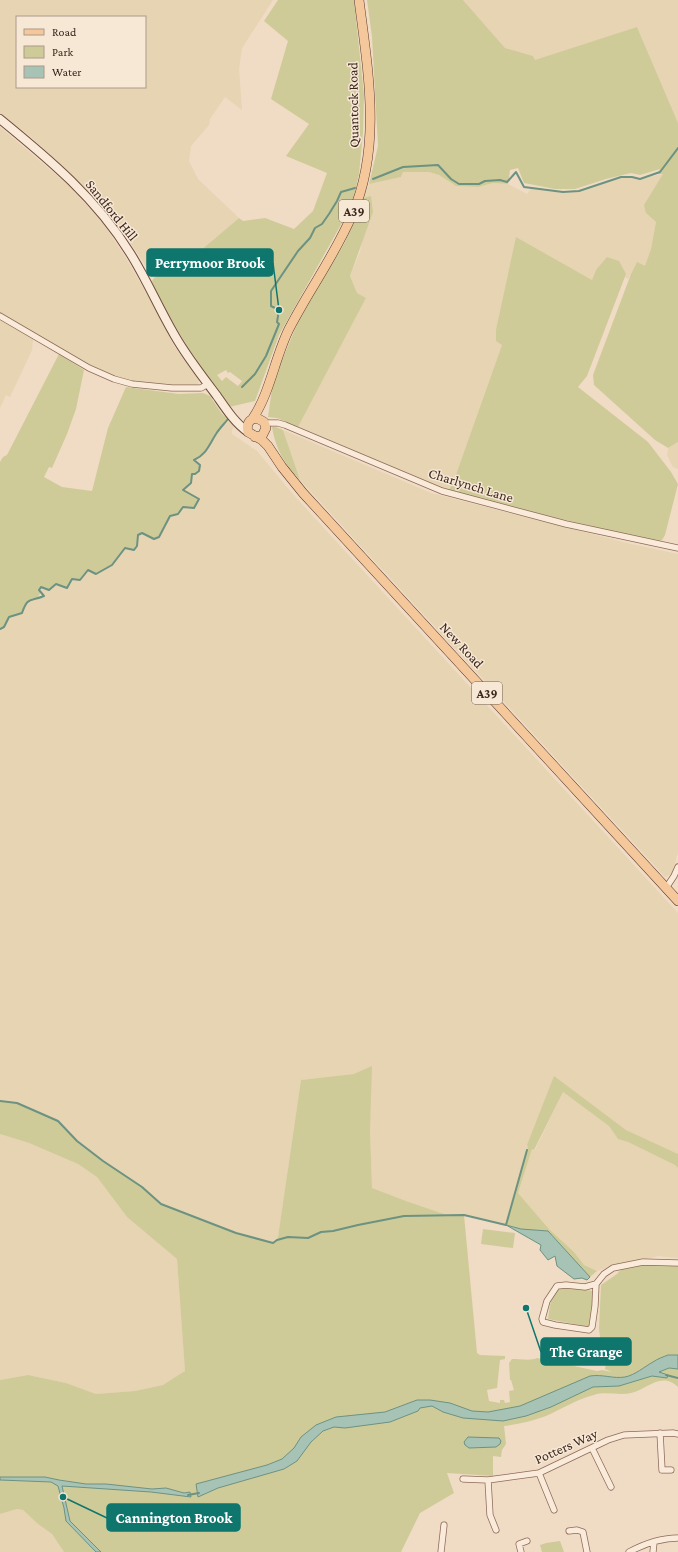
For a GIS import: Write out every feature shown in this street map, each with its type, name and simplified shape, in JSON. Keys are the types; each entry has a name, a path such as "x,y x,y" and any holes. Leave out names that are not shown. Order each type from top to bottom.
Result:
{"main road":[{"name":"Quantock Road","path":"252,419 261,402 287,333 353,215 362,190 368,155 370,112 368,70 359,0"},
{"name":"Sandford Hill","path":"0,119 30,143 82,191 112,227 131,254 175,336 232,416 239,425 252,435"},
{"name":"Quantock Road","path":"261,402 265,424"},
{"path":"232,416 242,420 257,418 265,424 262,436 252,435"},
{"name":"A39","path":"252,419 247,426 252,435"},
{"name":"New Road","path":"265,424 273,452"},
{"name":"New Road","path":"252,435 262,440 273,452 282,468 303,493 666,888"},
{"name":"A39","path":"666,888 678,901"}],"street":[{"path":"0,316 90,368 119,381 139,385 172,388 201,388 208,384"},
{"name":"Charlynch Lane","path":"265,424 278,423 285,425 442,491 566,524 678,548"},
{"path":"666,888 672,880 678,867"},
{"path":"596,1284 585,1287 566,1285 557,1286 548,1301 542,1319 543,1322 589,1330 592,1328 596,1284 604,1274 613,1268 643,1262 678,1263"},
{"path":"660,1433 662,1470 671,1470"},
{"name":"Potters Way","path":"464,1479 488,1480 539,1473 608,1440 624,1435 660,1433 678,1434"},
{"path":"592,1448 611,1487"},
{"path":"539,1473 554,1510"},
{"path":"488,1480 490,1515 496,1530"},
{"path":"441,1552 444,1525"},
{"path":"569,1531 577,1530 583,1532 587,1552"},
{"path":"629,1552 668,1538 678,1538"},
{"path":"521,1552 519,1544 527,1541"},
{"path":"653,1552 654,1542"}],"shaded area":[{"path":"0,0 273,0 242,48 239,69 242,110 225,97 210,119 209,125 191,146 189,161 198,179 239,218 193,257 154,278 106,207 30,136 0,114"},
{"path":"463,0 678,0 678,123 637,27 535,61 533,56 505,48"},
{"path":"0,127 67,184 102,222 126,258 174,346 199,379 198,385 182,386 123,381 98,370 0,313"},
{"path":"403,172 429,172 439,175 456,186 478,187 493,183 508,184 527,194 532,187 563,192 579,191 621,177 640,179 663,174 646,213 656,222 651,249 645,267 637,263 628,279 625,277 626,274 596,270 592,280 516,237 502,345 453,483 449,490 440,488 298,427 366,298 357,293 350,276 360,252 371,197 363,198 369,184 401,177"},
{"path":"0,320 33,339 32,350 10,397 6,395 0,408"},
{"path":"228,419 234,427 232,434 257,451 291,492 678,913 678,1154 626,1130 554,1077 528,1147 506,1225 464,1215 447,1215 372,1188 370,1129 354,1074 301,1080 278,1237 273,1243 236,1233 161,1204 142,1187 103,1161 77,1141 58,1121 17,1103 0,1101 0,629 4,627 9,617 25,604 35,597 44,596 39,590 41,587 84,576 88,570 97,574 112,565 125,548 137,546 138,535 142,533 154,539 170,516 183,490 191,483 194,460 199,458 202,453 208,450 216,434"},
{"path":"283,430 431,493 631,544 678,554 678,852 672,874 665,877 300,480"},
{"path":"678,442 678,469 673,467 667,455 668,448"},
{"path":"563,1092 609,1126 618,1139 628,1142 675,1165 678,1168 678,1258 658,1256 635,1262 611,1265 597,1271 584,1265 574,1252 549,1229 518,1193 532,1149 535,1150"},
{"path":"0,1134 29,1143 78,1164 97,1177 127,1217 177,1259 185,1371 163,1385 135,1391 96,1394 66,1383 28,1375 0,1380"},
{"path":"17,1509 23,1510 38,1524 52,1534 64,1552 0,1552 0,1514"}],"green space":[{"path":"278,0 354,0 364,95 363,133 359,174 352,205 279,335 255,401 229,407 203,373 195,357 188,348 157,295 152,281 154,278 193,257 239,218 243,221 265,218 294,229 313,211 327,173 286,156 309,124 271,99 288,41 264,21","holes":["226,370 228,373 230,372 242,381 238,386 226,377 222,381 217,375"]},
{"path":"367,0 463,0 505,48 533,56 535,60 637,27 678,123 678,442 668,448 655,440 594,385 593,375 631,274 637,262 645,266 651,249 656,222 646,213 644,205 663,174 657,174 660,169 640,175 631,173 575,189 555,189 524,183 518,168 510,170 508,184 493,183 478,187 456,186 439,175 429,172 403,172 401,177 369,184 378,146 372,37"},
{"path":"371,196 373,212 350,276 357,293 366,298 298,427 277,418 268,417 273,382 300,317 344,244 360,210 363,198"},
{"path":"516,237 592,280 596,270 607,257 619,261 626,274 587,376 578,387 648,442 671,472 678,484 665,535 662,540 657,542 524,510 449,490 453,483 502,345 496,341 496,330"},
{"path":"59,354 84,370 76,409 67,434 52,468 49,467 44,477 62,487 92,491 108,428 126,387 179,394 203,393 210,396 222,414 228,419 217,432 205,452 194,460 200,465 199,471 192,474 191,483 183,490 199,499 194,508 183,507 178,514 170,516 159,537 154,539 142,533 138,535 137,546 134,550 125,548 112,565 96,574 88,570 80,580 72,579 67,588 56,584 49,590 41,587 39,590 41,592 38,597 29,600 22,613 9,617 4,627 0,629 0,462 3,457 7,455"},
{"path":"272,427 283,430 300,480 289,468 278,449"},
{"path":"372,1066 370,1129 372,1188 447,1215 464,1215 477,1353 480,1355 505,1356 505,1359 500,1360 497,1388 487,1390 489,1401 500,1403 500,1400 504,1400 505,1403 510,1402 509,1391 514,1390 510,1380 509,1363 512,1359 529,1360 537,1358 597,1371 602,1370 612,1372 605,1369 608,1354 601,1353 601,1357 590,1353 590,1348 594,1348 596,1344 601,1344 599,1329 601,1285 617,1274 624,1266 642,1260 678,1263 678,1387 672,1382 660,1381 654,1382 631,1393 599,1394 582,1399 541,1418 504,1426 506,1444 502,1450 501,1457 493,1456 493,1476 447,1473 454,1493 420,1513 401,1552 64,1552 52,1534 38,1524 23,1510 17,1509 0,1514 0,1380 28,1375 66,1383 96,1394 135,1391 163,1385 185,1371 177,1259 127,1217 97,1177 78,1164 29,1143 0,1134 0,1101 17,1103 58,1121 77,1141 103,1161 142,1187 161,1204 236,1233 273,1243 278,1237 301,1080 354,1074"},
{"path":"554,1076 626,1130 678,1154 678,1168 675,1165 628,1142 618,1139 609,1126 563,1092 534,1150 532,1149 518,1193 549,1229 574,1252 584,1265 597,1271 590,1277 548,1231 521,1229 506,1225 528,1147 527,1145"},
{"path":"483,1229 515,1233 513,1248 481,1244"},
{"path":"563,1287 593,1291 589,1327 548,1319 553,1296 555,1292"},
{"path":"560,1541 564,1552 542,1552 540,1545"}],"water":[{"path":"506,1225 521,1229 548,1231 590,1277 587,1280 582,1278 574,1279 557,1266 555,1256 548,1260 540,1250 541,1245"},
{"path":"668,1355 678,1355 678,1369 669,1368 659,1372 668,1375 667,1378 652,1376 619,1386 593,1387 551,1407 526,1416 503,1421 463,1418 443,1412 432,1406 420,1408 418,1411 390,1422 345,1428 334,1427 323,1431 311,1442 297,1461 284,1469 218,1488 198,1497 196,1484 267,1465 282,1459 294,1448 301,1437 316,1425 336,1417 385,1412 417,1400 450,1403 472,1411 488,1412 520,1406 590,1376 629,1376 656,1360"},
{"path":"468,1437 499,1438 501,1441 496,1447 469,1448 464,1442"},
{"path":"0,1477 45,1477 86,1484 106,1484 152,1489 166,1488 184,1493 190,1492 191,1497 151,1492 62,1486 70,1521 101,1552 96,1552 66,1521 58,1486 51,1482 0,1480"}],"waterway":[{"path":"373,179 403,167 438,165 451,179 459,184 479,184 485,181 500,180 507,182 516,172 524,187 563,192 579,191 621,177 640,179 660,172 678,148"},
{"path":"242,387 255,374 266,356 279,324 277,322 279,310 271,306 271,291 298,251 310,238 315,228 322,224 341,192 355,188"},
{"path":"0,629 4,627 9,617 22,613 26,604 30,600 44,596 39,590 41,587 49,590 56,584 67,588 72,579 80,580 88,570 96,574 112,565 125,548 134,550 137,546 138,535 142,533 154,539 159,537 170,516 178,514 183,507 194,508 199,499 183,490 191,483 192,474 199,471 200,465 194,460 202,455 217,432 228,419"},
{"path":"0,1101 17,1103 58,1121 77,1141 103,1161 142,1187 161,1204 236,1233 273,1243 277,1240 288,1237 308,1238 321,1232 333,1231 404,1216 464,1215 506,1225 527,1150"},
{"path":"666,1375 678,1378"},
{"path":"188,1495 199,1493"}],"place":[{"name":"Perrymoor Brook","path":"279,310"},
{"name":"The Grange","path":"526,1308"},
{"name":"Cannington Brook","path":"63,1497"}]}
